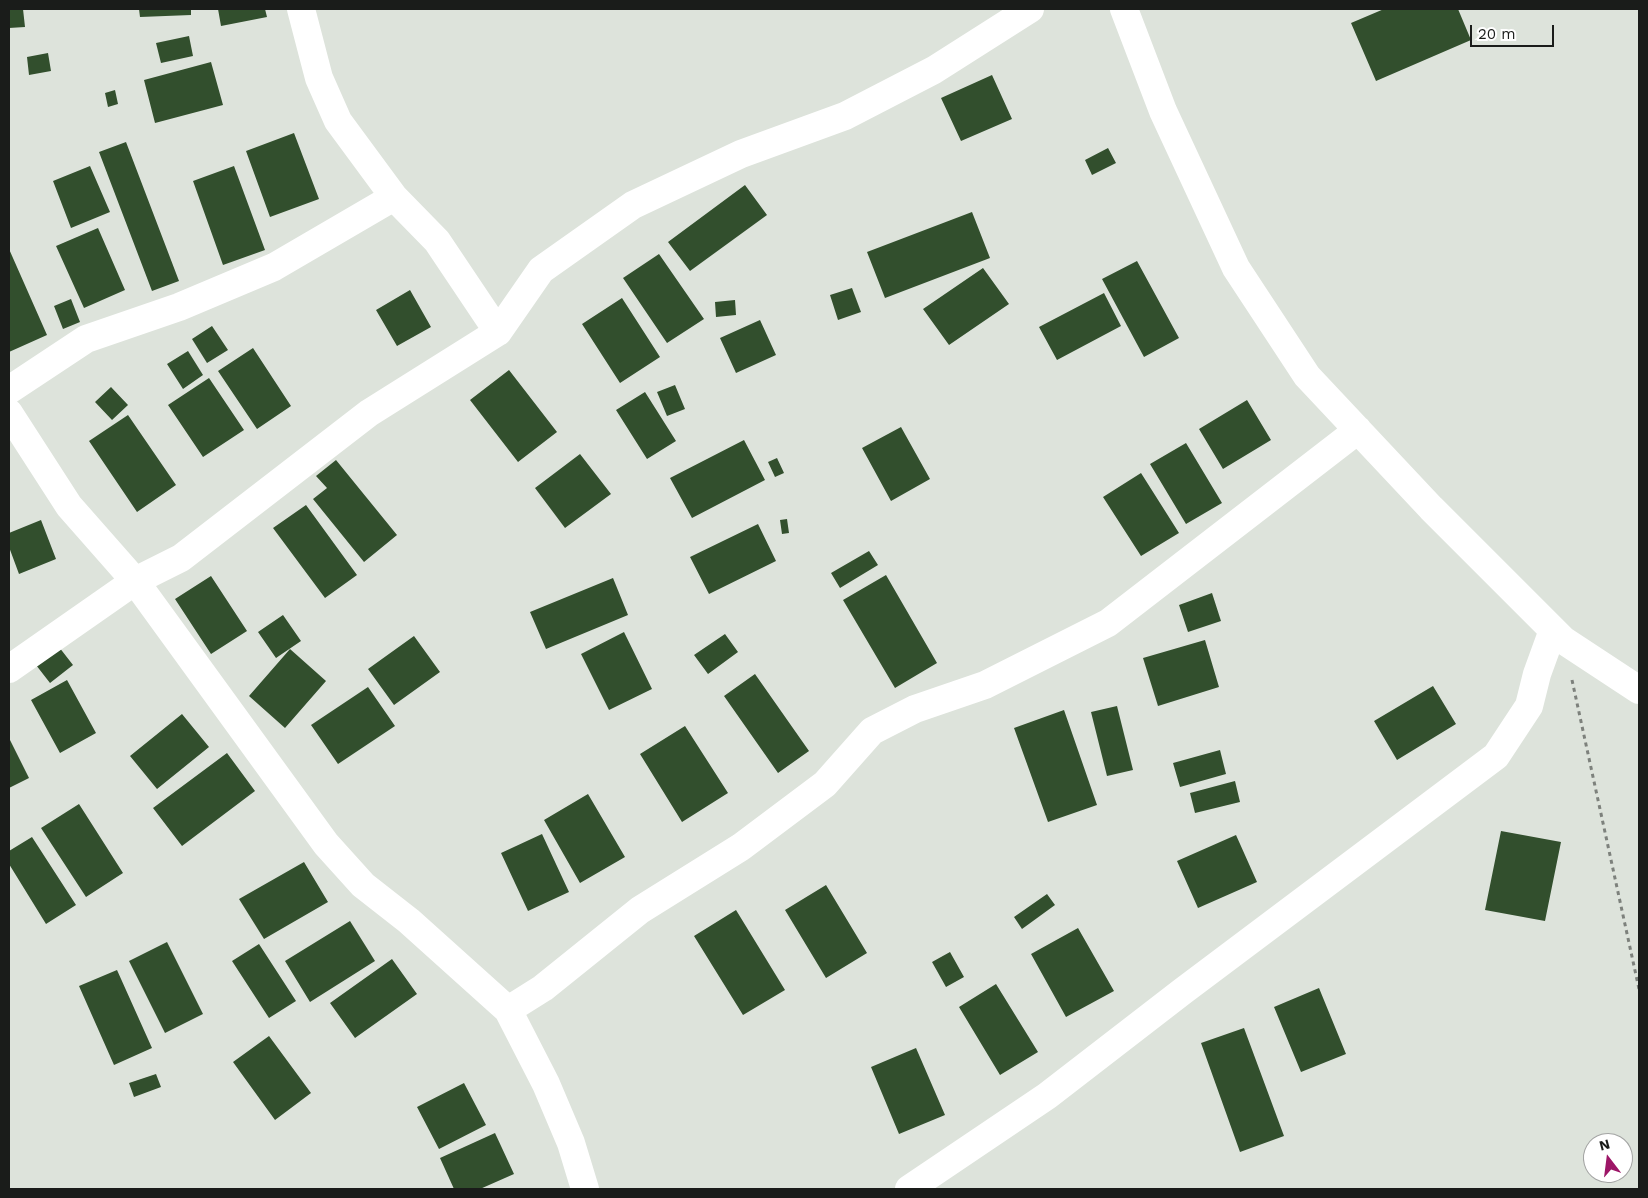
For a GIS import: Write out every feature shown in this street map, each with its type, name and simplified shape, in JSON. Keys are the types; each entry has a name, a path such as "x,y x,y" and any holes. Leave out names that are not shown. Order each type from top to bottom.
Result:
{"street":[{"path":"301,9 318,78 338,121 394,197 437,241 498,332"},
{"path":"9,669 135,581 181,558 369,413 498,332 541,270 633,205 742,154 845,116 934,70 1030,9"},
{"path":"1124,9 1163,111 1236,268 1307,376 1431,508 1558,635 1639,690"},
{"path":"9,390 86,339 179,307 274,267 394,197"},
{"path":"9,412 69,506 135,581 326,844 363,885 409,921 508,1010 546,1084 571,1143 585,1189"},
{"path":"508,1010 543,988 640,910 741,847 825,784 872,731 915,709 985,685 1108,623 1358,430"},
{"path":"909,1189 1048,1096 1183,991 1496,756 1529,706 1536,674 1558,635"}],"path":[{"path":"1558,635 1639,990"}],"building":[{"path":"9,9 23,9 25,27 9,28"},
{"path":"139,9 191,9 191,15 140,17"},
{"path":"218,9 265,9 267,17 221,26"},
{"path":"1384,9 1458,9 1471,40 1376,81 1351,23"},
{"path":"189,36 193,56 161,63 156,43"},
{"path":"48,53 51,71 29,75 27,57"},
{"path":"211,62 223,105 155,123 144,80"},
{"path":"992,75 1012,119 961,141 941,98"},
{"path":"115,90 118,104 108,107 105,93"},
{"path":"294,133 319,199 270,217 246,151"},
{"path":"126,142 179,281 152,291 99,152"},
{"path":"1108,148 1116,163 1092,175 1085,160"},
{"path":"90,166 110,212 71,228 53,181"},
{"path":"234,166 265,250 223,265 193,181"},
{"path":"745,185 767,215 690,271 668,242"},
{"path":"972,212 990,258 885,298 867,252"},
{"path":"98,228 125,290 84,308 56,246"},
{"path":"9,249 47,335 9,352"},
{"path":"659,254 704,319 667,343 623,278"},
{"path":"1137,261 1179,338 1144,357 1102,279"},
{"path":"983,268 1009,304 949,345 923,309"},
{"path":"852,288 861,312 838,320 830,295"},
{"path":"410,290 431,327 397,346 376,310"},
{"path":"1104,293 1121,326 1057,360 1039,327"},
{"path":"622,298 660,357 620,383 582,324"},
{"path":"71,299 80,322 63,329 54,306"},
{"path":"735,300 736,315 716,317 715,302"},
{"path":"760,320 776,355 736,373 720,338"},
{"path":"212,326 228,350 207,363 192,339"},
{"path":"253,348 291,406 257,429 218,371"},
{"path":"188,351 203,375 183,389 167,364"},
{"path":"509,370 557,432 518,462 470,400"},
{"path":"209,378 244,430 203,457 168,405"},
{"path":"675,385 685,409 667,416 657,392"},
{"path":"111,387 128,405 112,420 95,402"},
{"path":"645,392 676,441 647,459 616,410"},
{"path":"1247,400 1271,440 1223,469 1199,429"},
{"path":"128,415 176,485 137,512 89,441"},
{"path":"901,427 930,479 891,501 862,448"},
{"path":"744,440 765,480 692,518 670,478"},
{"path":"1186,443 1222,503 1186,524 1150,464"},
{"path":"580,454 611,494 565,528 535,488"},
{"path":"777,458 784,473 775,477 768,462"},
{"path":"336,460 397,535 364,562 313,499 327,488 316,476"},
{"path":"1141,473 1179,533 1141,556 1103,497"},
{"path":"306,505 357,575 325,598 273,528"},
{"path":"787,519 789,533 782,534 780,520"},
{"path":"41,520 56,559 19,574 9,547 9,533"},
{"path":"758,524 776,561 709,594 690,557"},
{"path":"869,551 878,565 840,588 831,573"},
{"path":"886,575 937,663 895,688 843,600"},
{"path":"211,576 247,631 211,654 175,599"},
{"path":"613,578 628,615 546,649 530,612"},
{"path":"1212,593 1221,621 1188,632 1179,605"},
{"path":"283,615 301,641 276,658 258,632"},
{"path":"624,632 652,689 609,710 581,654"},
{"path":"725,634 738,652 708,674 694,655"},
{"path":"414,636 440,672 394,705 368,669"},
{"path":"1205,640 1219,687 1158,706 1143,658"},
{"path":"59,647 73,665 50,683 36,665"},
{"path":"290,649 326,681 285,728 249,696"},
{"path":"755,674 809,751 778,773 724,696"},
{"path":"67,680 96,733 60,753 31,700"},
{"path":"1433,686 1456,724 1397,760 1374,721"},
{"path":"368,687 395,726 338,764 311,725"},
{"path":"1117,706 1133,770 1107,776 1091,712"},
{"path":"1064,710 1097,805 1048,822 1014,728"},
{"path":"182,714 209,747 157,789 130,756"},
{"path":"685,726 728,793 682,822 640,754"},
{"path":"9,738 29,778 9,788"},
{"path":"1220,750 1226,774 1180,787 1173,763"},
{"path":"227,753 255,791 182,846 153,808"},
{"path":"1235,781 1240,802 1195,813 1190,793"},
{"path":"588,794 625,857 580,883 544,820"},
{"path":"79,804 123,873 86,897 41,828"},
{"path":"1501,831 1561,842 1545,921 1485,910"},
{"path":"542,834 569,892 528,911 501,853"},
{"path":"1236,835 1257,882 1198,908 1177,861"},
{"path":"32,837 76,905 46,924 9,864 9,851"},
{"path":"304,862 328,902 264,939 239,899"},
{"path":"826,885 867,953 826,978 785,910"},
{"path":"1047,894 1055,905 1022,929 1014,917"},
{"path":"736,910 785,990 743,1015 694,936"},
{"path":"350,921 375,961 310,1002 285,961"},
{"path":"1078,928 1114,991 1066,1017 1031,954"},
{"path":"167,942 203,1014 165,1033 129,961"},
{"path":"259,944 296,1001 269,1018 232,961"},
{"path":"950,952 964,977 946,987 932,962"},
{"path":"392,959 417,994 355,1038 330,1003"},
{"path":"117,970 152,1048 114,1065 79,986"},
{"path":"996,984 1038,1052 1000,1075 959,1007"},
{"path":"1319,988 1346,1054 1301,1072 1274,1007"},
{"path":"1244,1028 1284,1136 1240,1152 1201,1043"},
{"path":"269,1036 311,1093 275,1120 233,1062"},
{"path":"916,1048 945,1115 899,1134 871,1067"},
{"path":"156,1074 161,1087 134,1097 129,1083"},
{"path":"464,1083 486,1125 439,1149 417,1107"},
{"path":"495,1133 514,1174 480,1189 454,1189 440,1158"}]}
